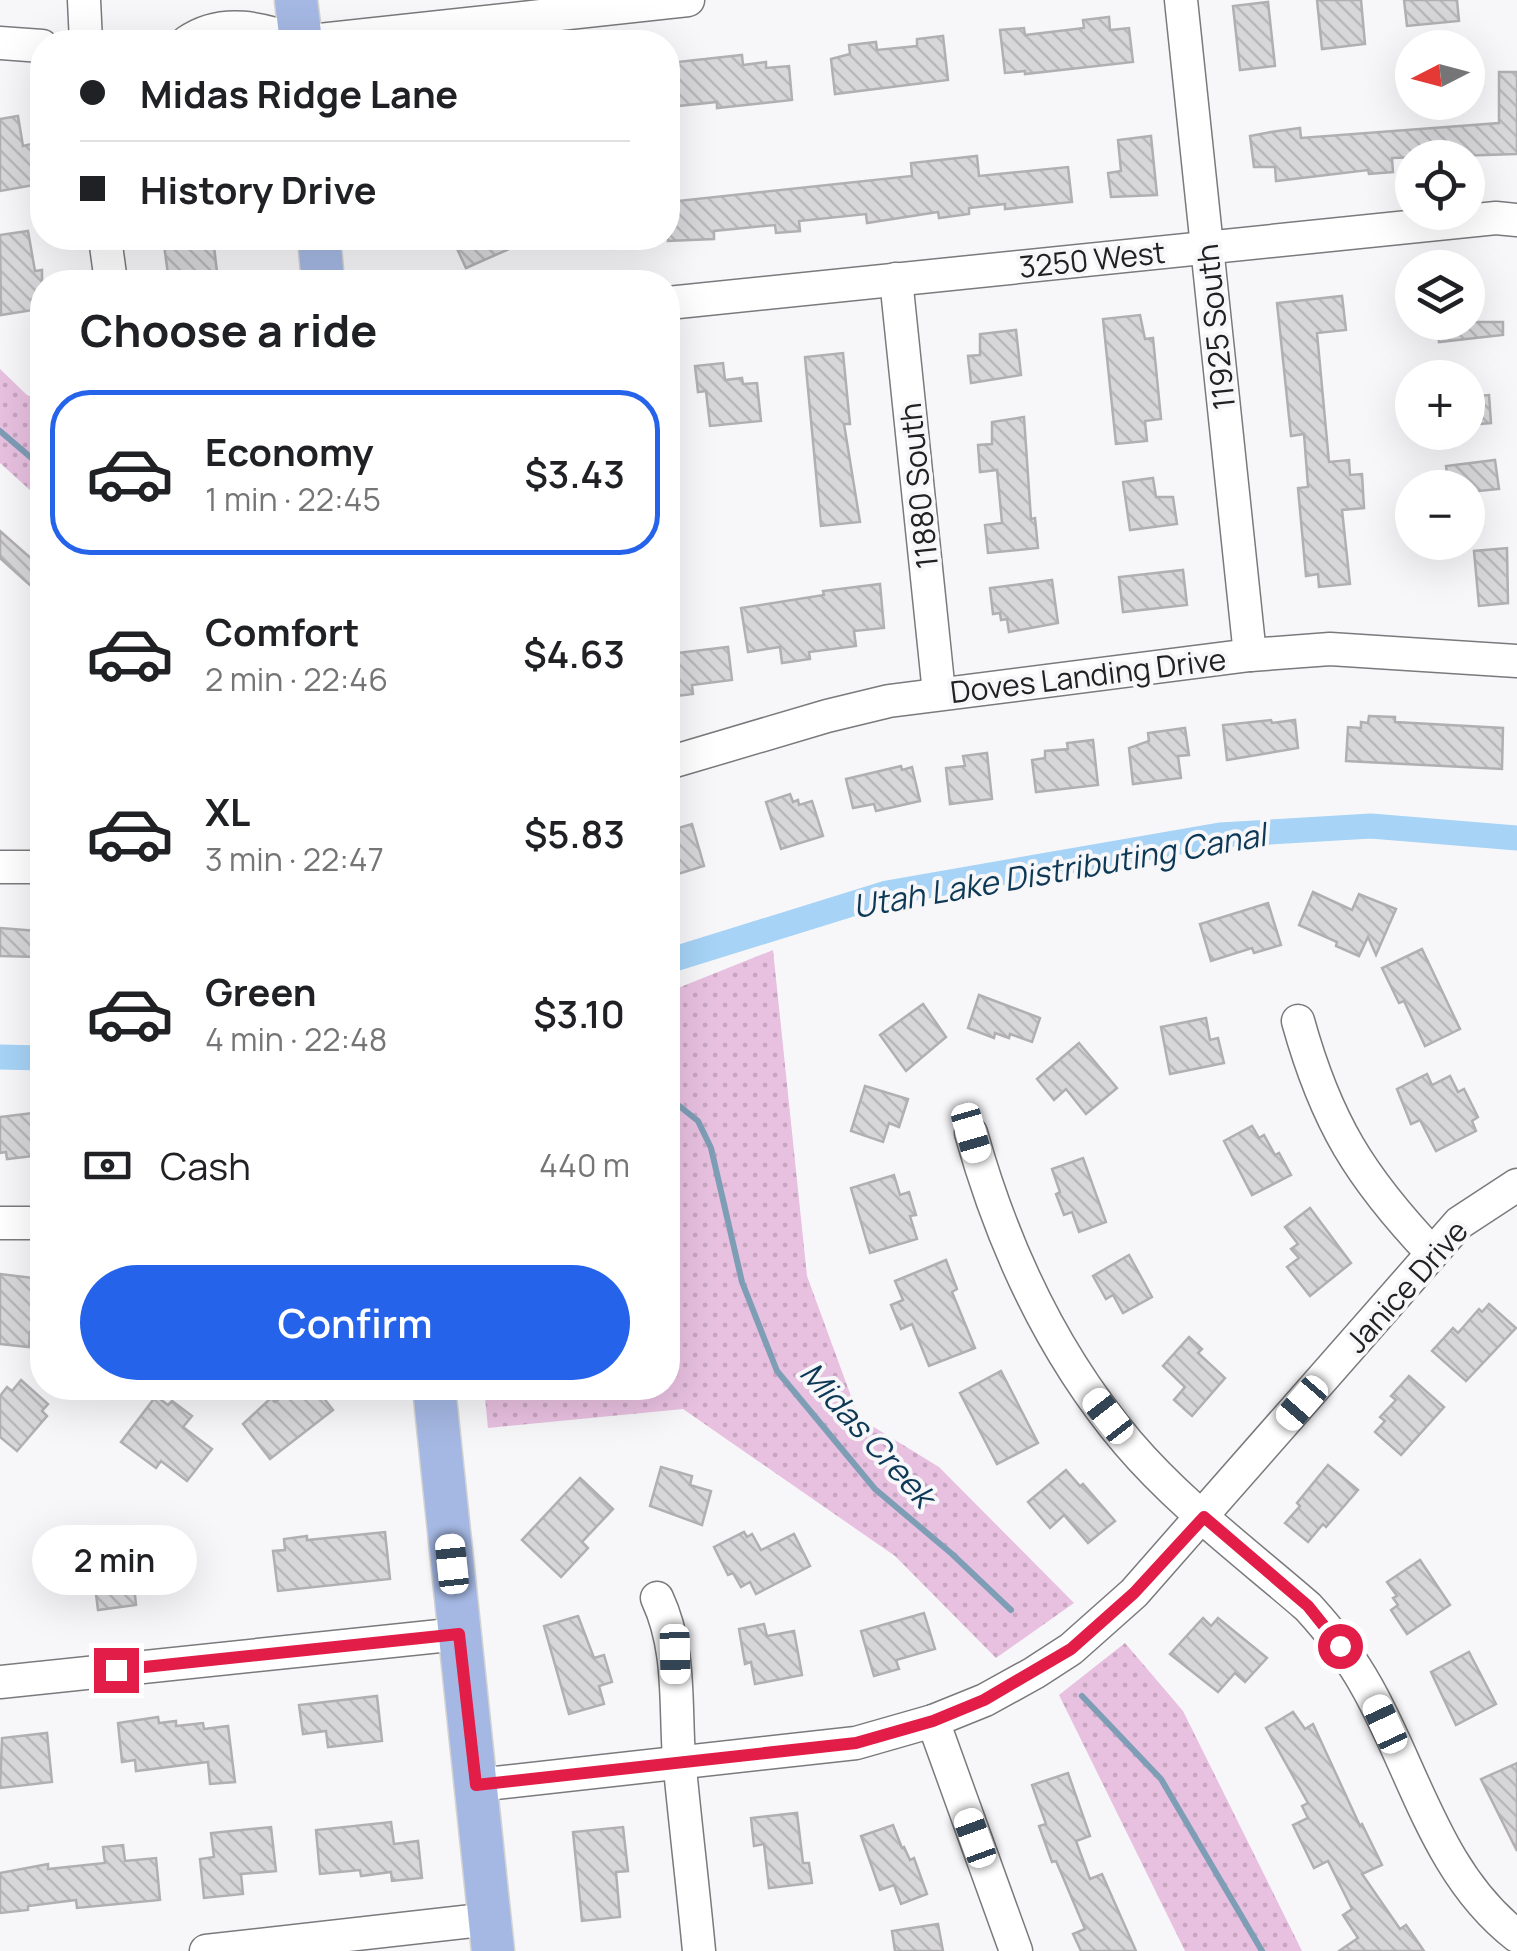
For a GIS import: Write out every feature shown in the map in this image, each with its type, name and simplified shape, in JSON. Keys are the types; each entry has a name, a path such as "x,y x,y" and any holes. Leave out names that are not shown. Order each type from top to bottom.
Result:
{"main road":[{"path":"296,0 300,30"},
{"path":"435,1400 492,1935"}],"street":[{"path":"84,0 85,30"},
{"path":"412,30 688,0"},
{"name":"11925 South","path":"1181,0 1250,655"},
{"path":"204,30 267,30"},
{"path":"0,44 30,45"},
{"name":"3250 West","path":"680,302 1496,218 1517,220"},
{"name":"11880 South","path":"896,280 939,693"},
{"name":"Doves Landing Drive","path":"680,759 858,707 939,693 1250,655 1330,649 1517,661"},
{"path":"0,867 30,867"},
{"path":"1298,1021 1312,1072 1342,1139 1382,1200 1432,1253"},
{"path":"971,1133 991,1205 1017,1269 1048,1329 1086,1389 1129,1444 1204,1517 1308,1606 1325,1626 1369,1690 1448,1856 1483,1905 1517,1936"},
{"name":"Janice Drive","path":"476,1785 856,1743 933,1721 984,1700 1071,1649 1134,1593 1459,1224 1517,1184"},
{"path":"0,1222 30,1223"},
{"path":"658,1598 670,1625 675,1654 680,1763 699,1951"},
{"path":"0,1682 459,1634"},
{"path":"933,1721 1016,1951"},
{"path":"206,1951 492,1935"}],"shaded area":[{"path":"0,369 30,396 30,490 0,463"},
{"path":"773,950 807,1276 859,1418 939,1467 1074,1603 996,1658 895,1556 683,1409 488,1428 485,1400 680,1400 680,987"},
{"path":"1125,1643 1183,1711 1302,1951 1185,1951 1059,1695"}],"building":[{"path":"1317,0 1361,0 1365,44 1322,49"},
{"path":"1404,0 1457,0 1459,21 1407,26"},
{"path":"1268,2 1275,66 1240,70 1233,6"},
{"path":"1109,17 1110,30 1129,28 1133,62 1005,73 1000,30 1024,28 1025,35 1084,28 1083,20"},
{"path":"943,36 948,80 835,94 831,59 850,54 849,45 876,42 877,50 917,46 917,39"},
{"path":"742,55 743,65 766,62 766,68 789,66 792,100 717,108 717,102 680,106 680,62"},
{"path":"1499,72 1517,72 1517,154 1485,155 1485,140 1395,140 1393,172 1369,174 1368,170 1276,181 1275,167 1254,167 1250,136 1300,128 1301,138 1499,123"},
{"path":"18,116 23,146 30,144 30,186 0,191 0,119"},
{"path":"1151,136 1157,195 1111,197 1108,173 1121,171 1118,140"},
{"path":"977,156 979,176 1068,167 1072,202 1005,209 1005,204 969,208 969,214 939,218 938,212 867,223 866,214 799,221 800,231 776,233 775,225 714,231 714,239 680,240 680,201 912,176 911,163"},
{"path":"28,231 35,270 30,270 30,310 1,315 0,235"},
{"path":"165,250 214,250 217,270 167,270"},
{"path":"458,250 507,250 466,268"},
{"path":"1342,296 1346,330 1317,333 1329,462 1349,460 1350,475 1362,474 1364,508 1342,510 1350,584 1319,587 1318,574 1306,576 1298,488 1308,487 1304,434 1291,436 1277,303"},
{"path":"1140,315 1145,339 1153,338 1161,419 1145,421 1147,441 1116,444 1103,319"},
{"path":"1485,322 1503,322 1503,335 1485,337"},
{"path":"1016,330 1021,375 971,383 968,356 980,355 980,334"},
{"path":"843,353 850,424 844,424 860,522 821,526 805,357"},
{"path":"723,363 725,380 742,378 743,384 757,383 761,421 710,426 706,391 698,392 695,366"},
{"path":"1485,395 1489,395 1491,423 1485,424"},
{"path":"1024,417 1031,519 1035,518 1038,548 988,553 985,525 1002,523 997,470 980,472 978,445 992,444 992,422"},
{"path":"1495,460 1499,489 1485,490 1485,470 1447,470 1446,466"},
{"path":"1153,478 1156,497 1173,497 1177,524 1130,530 1123,482"},
{"path":"0,531 30,557 30,585 0,558"},
{"path":"1507,548 1508,603 1479,606 1475,560 1485,560 1485,550"},
{"path":"1183,570 1187,605 1123,612 1119,577"},
{"path":"1052,580 1058,623 1009,632 1007,619 1001,620 1000,613 993,614 990,588"},
{"path":"880,584 884,628 854,631 856,646 809,652 810,659 782,663 780,647 748,652 741,608"},
{"path":"728,647 732,680 692,685 693,694 680,696 680,653"},
{"path":"1369,716 1395,717 1395,722 1503,728 1502,769 1346,761 1348,727 1361,728 1361,722 1368,723"},
{"path":"1295,720 1298,748 1227,760 1223,725"},
{"path":"1185,728 1189,755 1178,756 1181,778 1133,784 1129,748 1149,741 1148,733"},
{"path":"1093,740 1098,785 1036,792 1032,760 1045,758 1045,751 1068,749 1067,743"},
{"path":"987,753 992,799 950,804 946,768 965,766 963,756"},
{"path":"901,766 902,770 912,767 920,801 876,811 874,804 853,808 846,779"},
{"path":"790,794 799,805 812,801 823,836 781,849 766,802"},
{"path":"692,824 704,866 680,873 680,828"},
{"path":"1313,892 1352,910 1359,894 1396,909 1376,955 1368,937 1359,956 1299,925"},
{"path":"1268,903 1281,945 1254,953 1252,948 1211,961 1200,924"},
{"path":"0,928 30,930 30,957 0,956"},
{"path":"1422,949 1460,1029 1425,1046 1404,1001 1399,1003 1382,968"},
{"path":"979,995 1040,1018 1032,1042 1010,1034 1009,1038 995,1033 994,1038 968,1028"},
{"path":"923,1004 946,1037 906,1071 880,1035"},
{"path":"1206,1018 1210,1040 1218,1038 1224,1063 1170,1074 1161,1027"},
{"path":"1079,1043 1117,1088 1086,1114 1066,1089 1054,1100 1037,1079"},
{"path":"1427,1074 1432,1085 1450,1076 1458,1092 1464,1089 1478,1117 1472,1121 1476,1131 1436,1151 1420,1120 1411,1124 1397,1089"},
{"path":"865,1086 908,1099 899,1127 889,1123 883,1142 851,1131"},
{"path":"30,1113 30,1156 7,1159 6,1152 0,1153 0,1117"},
{"path":"1252,1126 1259,1138 1264,1135 1275,1155 1279,1153 1291,1175 1252,1195 1224,1141"},
{"path":"1083,1158 1106,1222 1079,1232 1072,1212 1064,1215 1052,1169"},
{"path":"894,1175 900,1195 909,1192 916,1215 910,1216 917,1239 870,1253 851,1188"},
{"path":"1310,1208 1351,1263 1310,1296 1287,1267 1299,1258 1291,1249 1298,1244 1285,1227"},
{"path":"1129,1255 1152,1297 1123,1313 1113,1295 1106,1299 1093,1276"},
{"path":"946,1260 957,1289 952,1292 975,1348 929,1366 912,1324 901,1329 891,1305 903,1300 895,1281"},
{"path":"0,1274 30,1278 29,1347 0,1344"},
{"path":"1489,1304 1516,1328 1466,1381 1432,1351 1453,1328 1458,1333 1479,1309 1482,1312"},
{"path":"1189,1337 1202,1349 1198,1353 1225,1378 1192,1416 1174,1400 1185,1387 1163,1366"},
{"path":"1001,1371 1038,1443 997,1464 960,1393"},
{"path":"1409,1376 1444,1407 1401,1455 1375,1432 1385,1421 1380,1417 1396,1400 1391,1396"},
{"path":"21,1380 30,1388 30,1400 48,1404 42,1411 47,1416 17,1451 0,1437 0,1396 7,1387 12,1391"},
{"path":"153,1400 161,1400 168,1405 172,1401 192,1416 183,1427 212,1449 187,1481 161,1461 156,1468 121,1442"},
{"path":"269,1400 325,1400 333,1410 270,1459 243,1424"},
{"path":"1328,1465 1358,1490 1308,1542 1285,1523"},
{"path":"661,1467 692,1476 690,1485 711,1491 702,1525 650,1506"},
{"path":"1066,1470 1115,1521 1088,1543 1064,1515 1050,1528 1028,1502"},
{"path":"580,1478 613,1509 582,1542 588,1548 561,1577 522,1540"},
{"path":"385,1532 390,1579 278,1591 273,1551 285,1550 284,1539"},
{"path":"744,1532 747,1537 752,1534 761,1550 794,1534 810,1566 756,1594 750,1582 741,1587 733,1573 728,1575 714,1547"},
{"path":"176,1544 180,1575 162,1577 163,1583 134,1586 136,1605 98,1610 91,1554"},
{"path":"1420,1560 1450,1605 1407,1634 1391,1610 1398,1605 1393,1598 1397,1596 1387,1582"},
{"path":"924,1613 935,1649 896,1660 899,1669 874,1676 861,1631"},
{"path":"578,1616 594,1658 604,1655 612,1682 599,1686 604,1704 569,1714 544,1626"},
{"path":"1203,1618 1211,1626 1218,1618 1267,1658 1245,1682 1235,1673 1218,1692 1170,1654"},
{"path":"764,1624 767,1636 794,1631 802,1675 755,1684 751,1662 745,1664 739,1629"},
{"path":"1469,1652 1496,1704 1456,1725 1431,1672"},
{"path":"377,1696 382,1741 328,1747 326,1731 303,1734 299,1705"},
{"path":"1293,1712 1305,1729 1313,1724 1382,1865 1362,1874 1400,1929 1406,1925 1424,1951 1339,1951 1358,1938 1343,1915 1352,1909 1328,1861 1314,1868 1293,1825 1308,1818 1302,1806 1308,1803 1266,1728"},
{"path":"158,1717 159,1723 176,1721 176,1726 228,1726 235,1782 210,1784 208,1762 136,1771 135,1760 122,1762 118,1723"},
{"path":"47,1733 52,1782 0,1788 2,1738"},
{"path":"1517,1763 1517,1851 1481,1779"},
{"path":"1068,1773 1090,1836 1076,1841 1090,1879 1102,1874 1136,1951 1081,1951 1073,1934 1085,1929 1056,1861 1052,1862 1039,1826 1046,1824 1032,1785"},
{"path":"797,1813 803,1863 809,1863 812,1883 769,1888 764,1844 754,1846 751,1818"},
{"path":"391,1822 394,1844 418,1841 422,1878 392,1881 391,1872 361,1876 360,1870 320,1874 316,1830"},
{"path":"893,1825 902,1848 910,1860 914,1858 927,1894 901,1904 894,1885 880,1890 861,1836"},
{"path":"271,1827 276,1871 241,1874 243,1894 204,1898 200,1859 214,1857 211,1833"},
{"path":"623,1827 628,1871 616,1872 620,1917 582,1921 573,1832"},
{"path":"123,1845 125,1861 156,1858 160,1900 77,1908 76,1900 0,1913 0,1873 48,1864 48,1869 105,1863 103,1847"},
{"path":"938,1924 943,1951 895,1951 892,1931"}],"waterway":[{"name":"Midas Creek","path":"0,431 30,457"},
{"name":"Utah Lake Distributing Canal","path":"680,957 887,893 1220,835 1371,826 1517,838"},
{"name":"Utah Lake Distributing Canal","path":"0,1057 30,1058"},
{"name":"Midas Creek","path":"680,1107 698,1121 711,1148 742,1282 777,1371 875,1489 1011,1610"},
{"name":"Midas Creek","path":"1082,1696 1161,1779 1262,1951"}],"route":[{"path":"116,1670 459,1634 476,1785 856,1743 933,1721 984,1700 1071,1649 1134,1593 1204,1517 1308,1606 1340,1646"}]}
